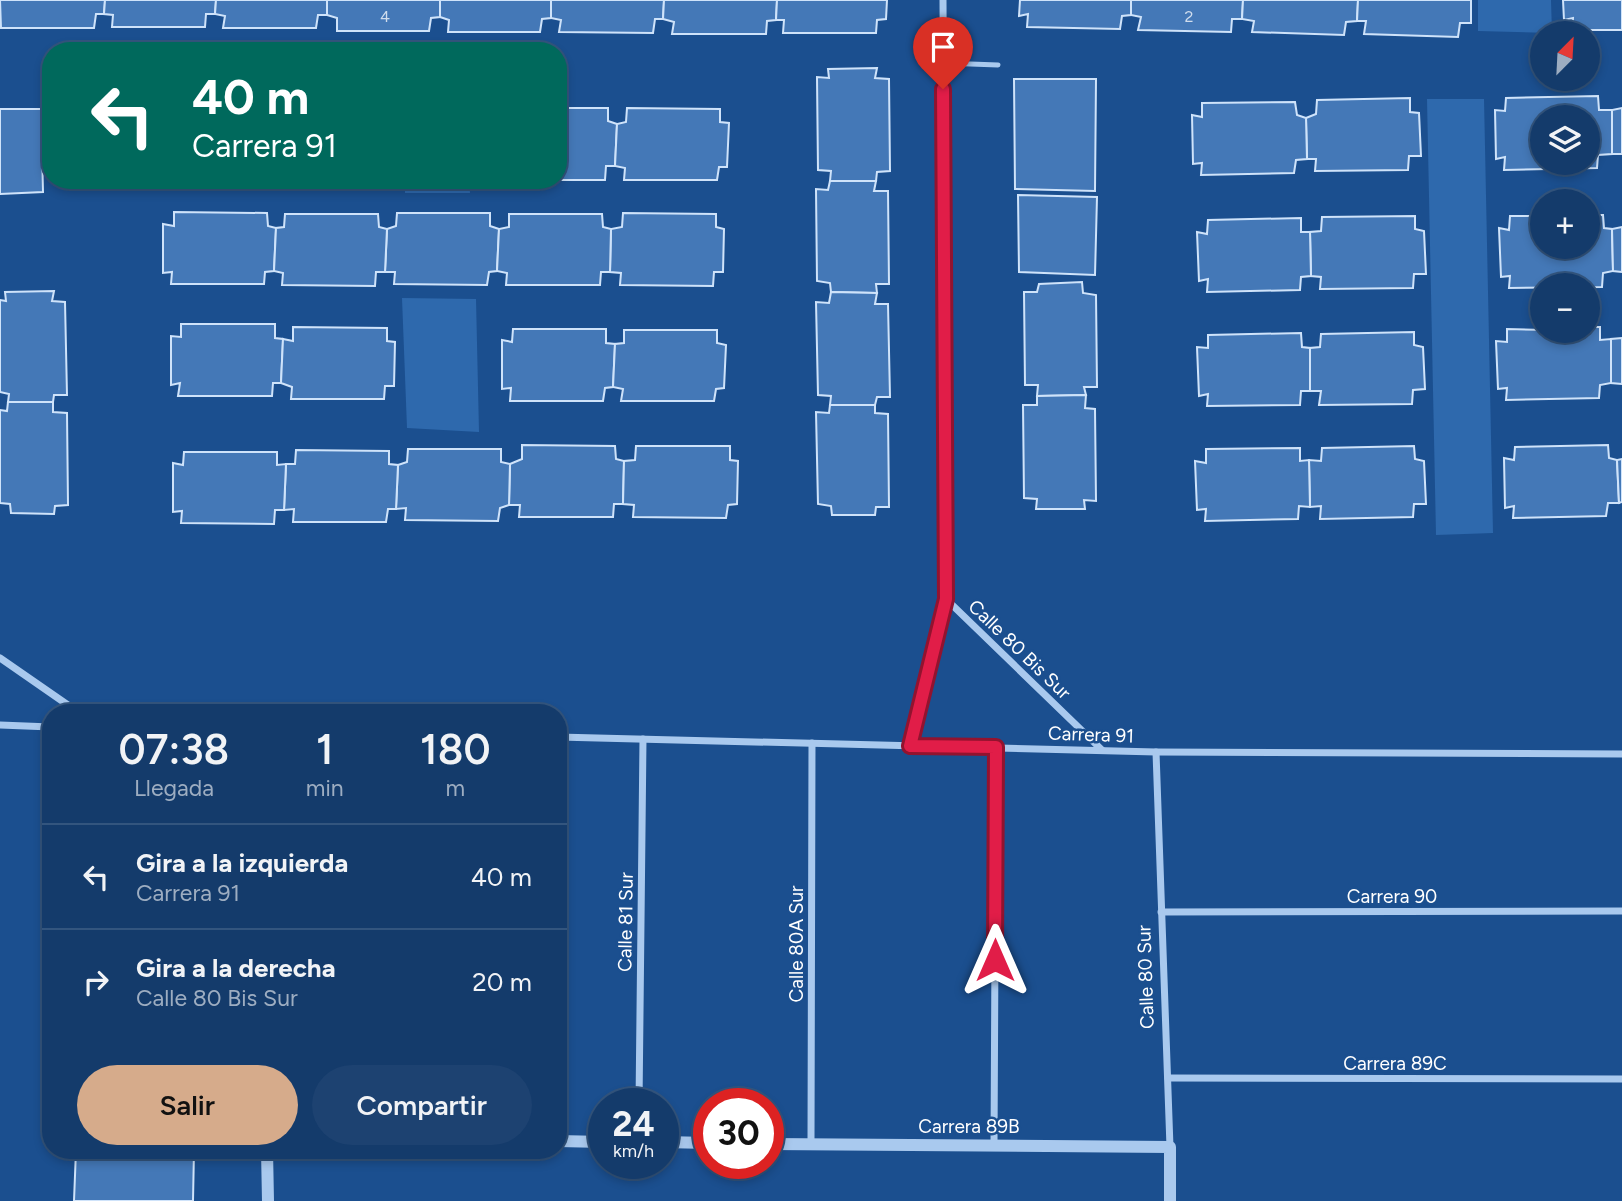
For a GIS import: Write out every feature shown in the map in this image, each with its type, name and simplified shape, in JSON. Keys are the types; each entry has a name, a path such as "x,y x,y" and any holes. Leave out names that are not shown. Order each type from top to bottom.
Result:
{"street":[{"name":"Calle 80 Bis Sur","path":"910,746 946,599 943,0"},
{"name":"Calle 80 Bis Sur","path":"946,599 1102,750"},
{"path":"0,658 66,704"},
{"path":"0,726 42,727"},
{"name":"Carrera 91","path":"567,737 1156,752 1622,754"},
{"name":"Calle 81 Sur","path":"639,1088 643,739"},
{"name":"Calle 80A Sur","path":"811,1144 812,743"},
{"path":"994,1146 996,747"},
{"name":"Calle 80 Sur","path":"1156,752 1170,1201"},
{"name":"Carrera 90","path":"1161,912 1622,911"},
{"name":"Carrera 89C","path":"1168,1078 1622,1079"},
{"path":"567,1142 588,1142"},
{"name":"Carrera 89B","path":"784,1144 1170,1147"},
{"path":"267,1159 268,1201"}],"lane":[{"path":"943,63 998,65"}],"shaded area":[{"path":"1478,0 1551,0 1552,21 1530,21 1530,32 1478,31"},
{"path":"1427,99 1484,99 1493,533 1436,535"},
{"path":"405,189 470,189 470,193 405,193"},
{"path":"402,298 476,299 479,432 407,428"}],"building":[{"path":"0,0 105,0 104,14 96,14 94,28 1,28"},
{"path":"105,0 216,0 215,14 206,14 205,27 112,27 113,15 104,14"},
{"path":"216,0 327,0 327,15 318,15 316,28 223,28 225,16 215,14"},
{"path":"327,0 440,0 440,17 431,18 429,31 337,31 337,18 327,15"},
{"path":"440,0 551,0 551,18 542,19 540,32 448,32 449,20 440,17"},
{"path":"551,0 664,0 663,19 655,19 653,33 559,32 561,20 551,18"},
{"path":"664,0 777,0 776,20 767,21 766,34 672,34 674,22 663,19"},
{"path":"777,0 887,0 886,19 877,20 876,33 783,33 784,20 776,20"},
{"path":"1020,0 1131,0 1131,15 1122,16 1120,29 1027,27 1028,14 1019,16"},
{"path":"1131,0 1243,0 1242,19 1232,19 1231,32 1138,30 1141,17 1131,15"},
{"path":"1243,0 1358,0 1357,21 1346,22 1344,35 1252,32 1254,21 1242,19"},
{"path":"1358,0 1471,0 1471,23 1460,23 1458,37 1364,34 1366,21 1357,21"},
{"path":"1563,0 1622,0 1622,30 1600,30 1600,21 1573,21 1573,18 1564,20"},
{"path":"877,68 875,78 889,79 890,171 877,172 876,181 830,181 831,171 818,170 817,77 829,78 828,69"},
{"path":"1014,79 1096,79 1095,191 1015,189"},
{"path":"1598,96 1599,105 1530,105 1530,169 1504,170 1505,157 1496,159 1495,110 1505,111 1506,98"},
{"path":"1410,98 1410,112 1419,113 1421,156 1409,156 1408,170 1315,171 1316,159 1307,159 1306,118 1316,114 1317,100"},
{"path":"1295,102 1297,115 1306,118 1307,159 1296,160 1294,173 1201,175 1202,163 1193,164 1192,115 1202,117 1202,103"},
{"path":"567,108 608,108 608,121 617,124 615,166 606,166 605,180 567,180"},
{"path":"627,108 720,109 720,122 729,123 727,167 719,167 717,180 624,180 625,168 615,166 617,124 626,122"},
{"path":"1622,108 1622,154 1612,154 1612,110"},
{"path":"0,109 41,109 43,192 0,194"},
{"path":"1600,110 1612,110 1612,154 1600,155"},
{"path":"830,181 876,181 874,191 888,191 889,284 876,284 877,293 831,292 830,283 817,281 816,189 828,190"},
{"path":"1018,195 1097,197 1095,275 1019,272"},
{"path":"174,212 267,213 268,226 276,228 274,271 265,272 264,284 171,284 172,272 163,273 163,224 174,226"},
{"path":"397,213 490,213 490,226 499,229 497,271 489,272 487,285 394,284 395,272 385,272 387,229 396,226"},
{"path":"623,213 716,214 716,227 724,229 723,272 714,272 713,286 620,285 621,273 610,272 611,229 622,227"},
{"path":"285,214 378,214 379,227 387,229 385,272 376,272 375,286 282,285 283,273 274,271 276,228 284,227"},
{"path":"509,214 602,214 603,227 611,229 610,272 601,272 600,285 506,285 507,273 497,271 499,229 509,227"},
{"path":"1600,215 1603,215 1604,228 1612,229 1613,271 1603,273 1602,287 1600,273 1530,273 1530,288 1509,288 1510,276 1501,277 1499,228 1509,230 1510,216 1530,216 1530,259 1600,259"},
{"path":"1415,216 1415,229 1424,231 1426,274 1414,274 1413,288 1320,289 1321,277 1311,276 1310,232 1321,231 1322,217"},
{"path":"1301,218 1301,232 1310,232 1311,276 1301,277 1300,290 1207,292 1208,279 1199,281 1197,232 1207,234 1208,220"},
{"path":"1622,227 1622,272 1613,271 1612,229"},
{"path":"1082,282 1083,293 1096,295 1097,387 1084,387 1086,395 1037,396 1038,385 1025,385 1024,292 1037,292 1039,284"},
{"path":"54,291 52,301 65,302 67,395 54,395 53,402 8,402 9,394 0,392 0,300 6,301 5,292"},
{"path":"831,292 877,293 875,304 888,304 890,397 877,397 875,405 830,405 831,396 818,395 816,302 829,303"},
{"path":"181,324 275,324 275,338 283,339 281,383 273,383 272,396 178,396 180,383 171,385 171,336 181,337"},
{"path":"293,327 387,328 387,341 395,342 394,386 385,386 384,399 291,399 292,387 281,383 283,339 293,341"},
{"path":"513,329 606,329 606,343 615,344 613,387 605,388 603,401 510,401 511,388 502,389 502,340 512,342"},
{"path":"1507,329 1530,330 1530,343 1600,343 1600,340 1611,339 1611,383 1600,385 1599,398 1506,400 1507,388 1498,389 1496,341 1507,342"},
{"path":"624,330 717,330 717,343 726,345 724,388 716,389 714,401 621,401 623,389 613,387 615,344 624,343"},
{"path":"1414,332 1414,345 1423,347 1425,389 1413,390 1412,404 1319,405 1321,391 1310,391 1310,348 1320,347 1321,334"},
{"path":"1301,333 1302,347 1310,348 1310,391 1301,391 1300,405 1207,406 1208,394 1199,396 1197,347 1208,348 1208,335"},
{"path":"1622,338 1622,384 1611,383 1611,339"},
{"path":"1086,395 1085,408 1095,409 1096,501 1084,500 1085,509 1036,509 1037,499 1024,498 1023,405 1037,405 1037,396"},
{"path":"8,402 53,402 53,412 67,413 68,505 55,506 54,514 11,513 10,504 0,503 0,410 7,411"},
{"path":"830,405 875,405 875,413 888,414 889,507 876,507 875,515 832,515 831,506 818,504 816,412 829,413"},
{"path":"522,445 615,446 616,459 624,461 623,504 614,504 613,517 519,517 520,505 509,505 510,464 522,459"},
{"path":"1608,445 1609,458 1617,460 1619,503 1608,503 1606,516 1513,518 1514,506 1505,508 1504,458 1514,460 1515,447"},
{"path":"636,446 730,446 730,460 738,461 737,504 728,505 726,518 633,517 634,505 623,504 624,461 635,460"},
{"path":"1414,446 1415,459 1424,461 1426,504 1414,504 1413,517 1320,519 1321,506 1310,507 1309,460 1321,461 1322,448"},
{"path":"1300,448 1300,461 1309,460 1310,507 1299,506 1298,519 1205,521 1206,509 1197,510 1195,461 1206,463 1206,449"},
{"path":"408,449 501,449 501,462 510,464 509,505 500,508 498,521 405,520 406,508 396,509 398,465 407,462"},
{"path":"296,450 389,451 389,464 398,465 396,509 388,509 386,522 293,522 294,509 284,510 286,464 295,464"},
{"path":"184,452 277,452 277,465 286,464 284,510 275,510 274,524 181,523 182,511 173,512 173,463 183,465"},
{"path":"1622,459 1622,502 1619,503 1617,460"},
{"path":"76,1159 194,1159 193,1201 74,1201"}],"route":[{"path":"943,89 946,599 910,746 996,747 995,960"}]}
